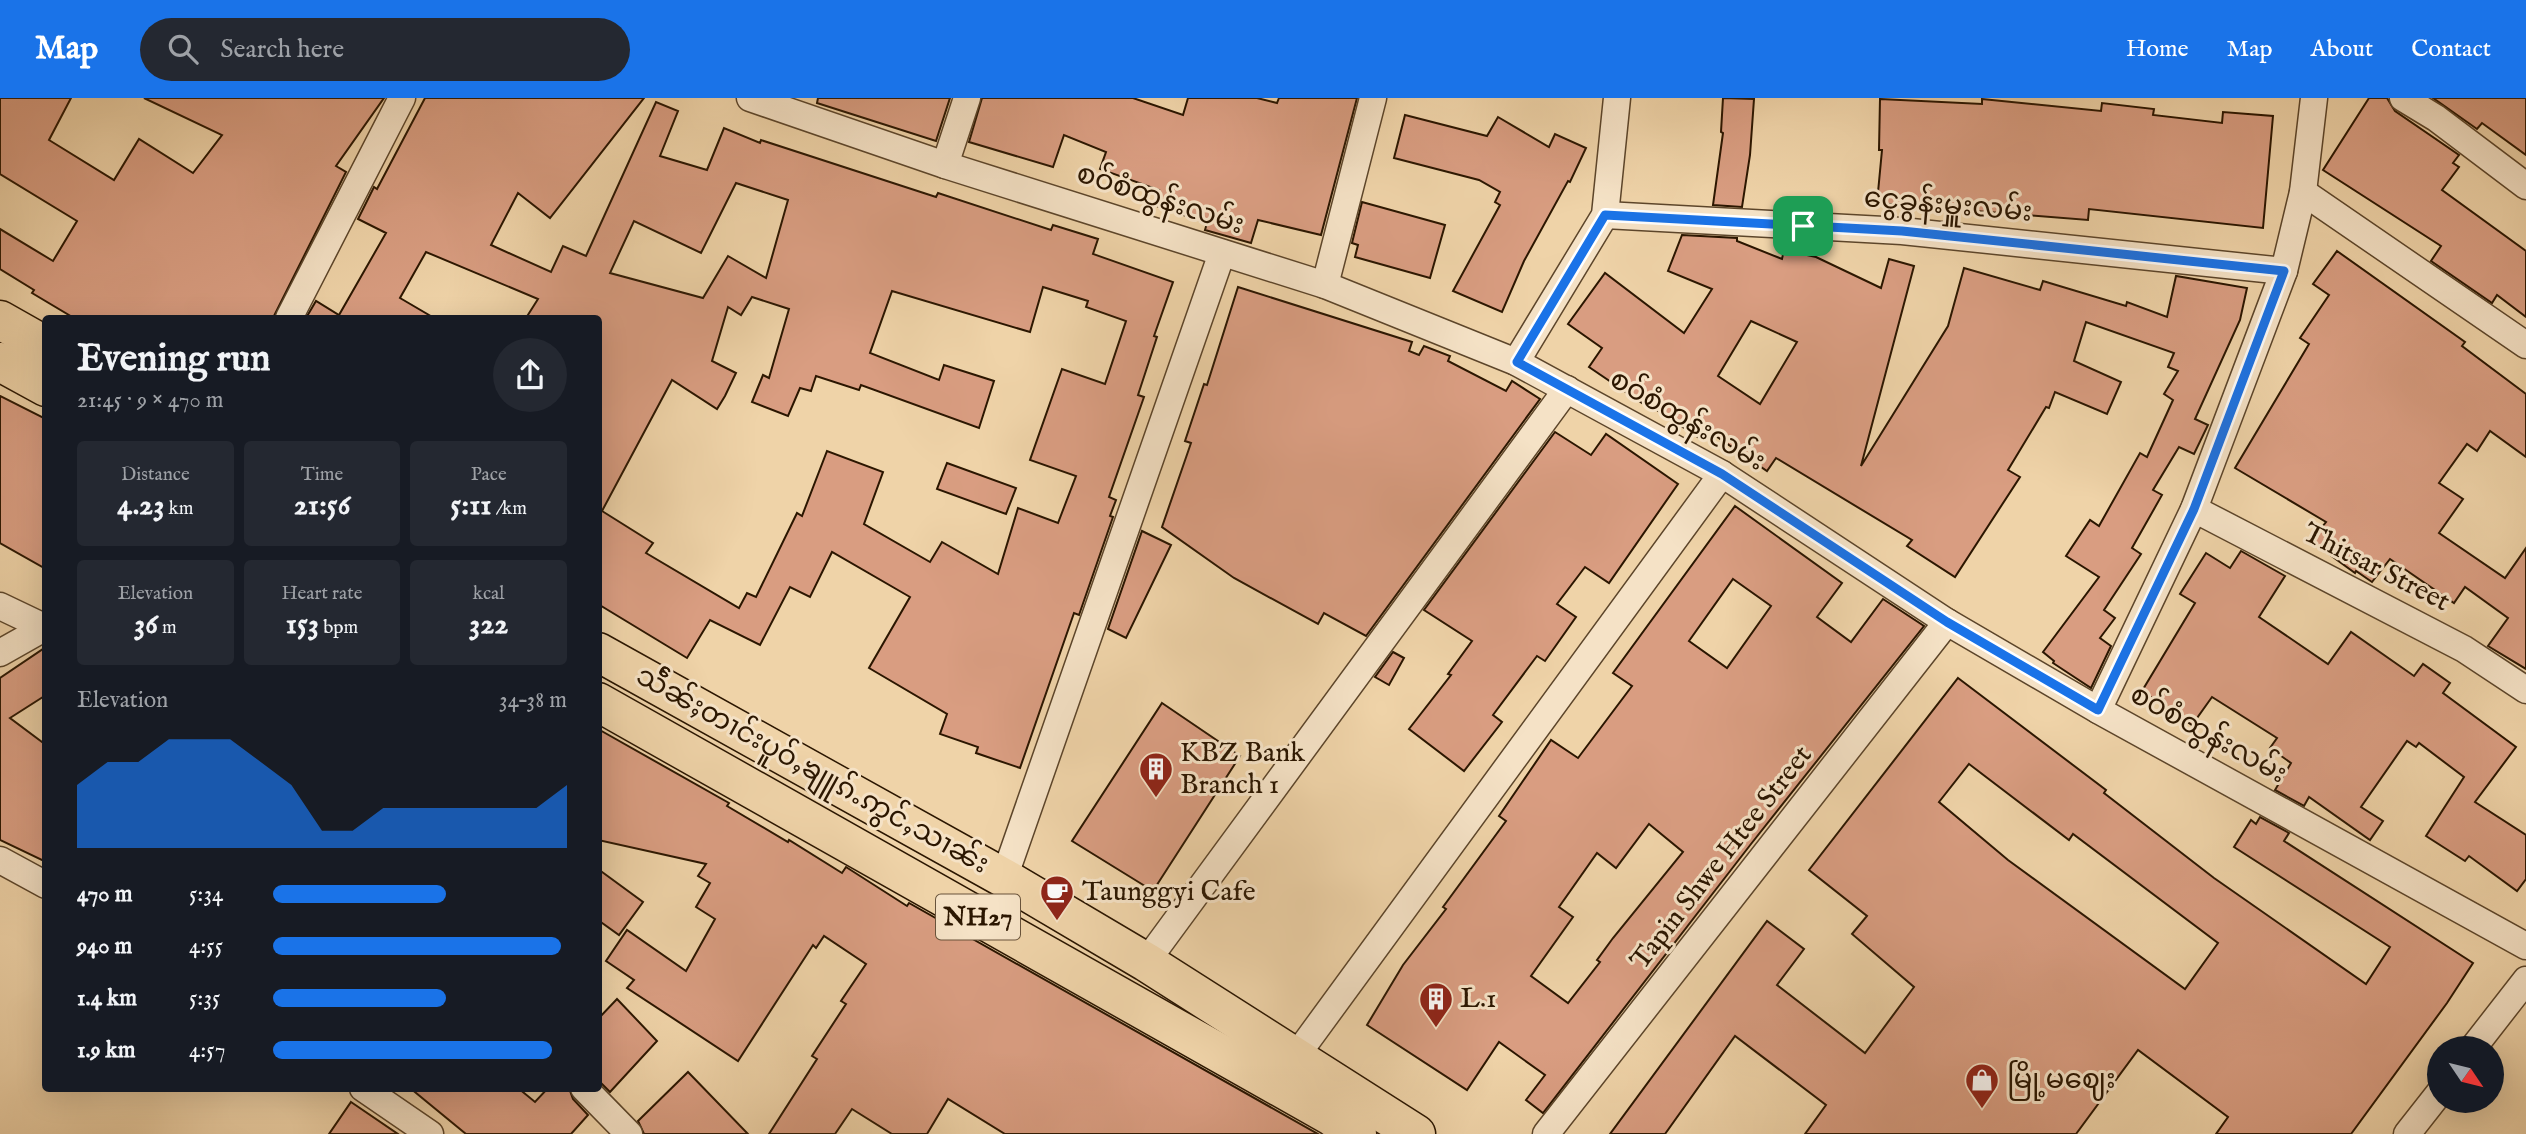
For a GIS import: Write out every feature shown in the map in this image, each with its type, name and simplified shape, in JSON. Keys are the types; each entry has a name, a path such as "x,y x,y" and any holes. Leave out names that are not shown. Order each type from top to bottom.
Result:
{"highway":[{"path":"0,320 42,344"},
{"path":"0,362 42,385"},
{"name":"သဵႅၼ်ႈတၢင်းပူဝ်ႇၶျူၵ်ႉဢွင်ႇသၢၼ်း","path":"602,654 1004,878 1296,1055 1416,1134"},
{"name":"သဵႅၼ်ႈတၢင်းပူဝ်ႇၶျူၵ်ႉဢွင်ႇသၢၼ်း","path":"602,704 1331,1116 1357,1134"}],"street":[{"path":"291,315 402,98"},
{"name":"စဝ်စံထွန်းလမ်း","path":"750,98 946,165 1325,285 1517,362 1722,474 1947,622 2098,710 2526,946"},
{"path":"946,165 967,98"},
{"path":"1325,285 1373,98"},
{"path":"1517,362 1605,215 1617,98"},
{"path":"2098,710 2194,509 2284,271 2303,192 2315,98"},
{"path":"2403,98 2436,118 2526,186"},
{"path":"2303,192 2526,345"},
{"name":"ငွေခွန်းမှူးလမ်း","path":"1605,215 1902,231 2284,271"},
{"path":"1004,878 1222,253"},
{"path":"1146,962 1567,389"},
{"path":"1296,1055 1722,474"},
{"name":"Thitsar Street","path":"2194,509 2465,649 2526,690"},
{"path":"0,607 42,626"},
{"name":"Tapin Shwe Htee Street","path":"1546,1134 1947,622"},
{"path":"0,653 42,629"},
{"path":"0,860 42,883"},
{"path":"2482,1036 2526,980"},
{"path":"368,1092 416,1130"},
{"path":"588,1092 629,1134"},
{"path":"2407,1134 2427,1109"}],"building":[{"path":"0,98 71,98 49,140 114,180 139,139 193,173 222,135 144,98 384,98 336,166 346,172 274,315 69,315 32,293 34,290 0,269 0,229 53,261 77,221 0,174"},
{"path":"425,98 644,98 550,218 518,193 491,245 551,272 563,246 586,256 656,102 678,111 660,156 707,170 724,128 760,143 761,140 936,197 938,193 1051,230 1053,225 1098,239 1093,254 1173,282 1154,336 1157,337 1138,395 1144,397 1109,497 1116,500 1110,516 1113,517 1079,615 1074,613 1020,768 976,753 978,747 940,734 947,714 869,668 910,597 832,552 810,597 790,587 760,645 710,620 687,658 602,606 602,511 602,315 528,315 538,299 426,252 400,298 429,315 339,315 386,233 358,219 374,187 377,189","holes":["736,183 788,200 766,278 728,256 703,298 610,273 634,221 701,253","1043,287 1088,301 1086,307 1126,321 1105,384 1062,369 1030,460 1076,476 1058,523 1018,508 998,574 942,542 930,562 864,524 883,472 827,451 802,516 797,513 756,597 747,593 739,608 646,553 653,543 602,511 672,380 717,409 736,373 712,361 728,307 741,315 752,297 789,309 769,378 763,375 752,402 788,416 800,388 811,391 816,376 859,390 861,385 979,428 994,381 944,365 939,380 870,353 892,291 1030,332"]},
{"path":"818,98 950,98 936,141 817,103"},
{"path":"982,98 1133,98 1183,115 1188,98 1257,98 1277,103 1279,98 1357,98 1321,235 1258,220 1251,243 1205,230 1207,223 1154,205 1159,190 1100,169 1106,152 1064,135 1053,167 969,142"},
{"path":"1723,98 1754,99 1750,155 1742,207 1713,205 1723,133"},
{"path":"2369,98 2387,98 2395,111 2459,155 2453,163 2459,167 2442,190 2526,251 2526,317 2497,295 2492,303 2431,261 2441,246 2323,170"},
{"path":"2433,98 2526,98 2526,155 2482,123 2477,129"},
{"path":"1880,99 1982,104 1982,99 2101,111 2102,103 2154,109 2153,115 2222,123 2223,112 2273,116 2263,228 2089,209 2088,220 1877,203 1882,150 1879,150"},
{"path":"1405,115 1487,136 1498,117 1549,147 1555,134 1586,148 1570,182 1568,181 1524,261 1502,312 1453,291 1500,205 1495,202 1500,192 1479,180 1394,158"},
{"path":"1362,202 1445,225 1430,278 1355,257 1358,245 1352,243"},
{"path":"1682,235 1737,238 1737,241 1782,259 1784,250 1816,257 1881,288 1889,259 1914,266 1861,466 1948,326 1964,268 2040,290 2043,281 2126,306 2127,302 2167,317 2176,276 2247,288 2240,320 2195,419 2208,425 2194,454 2179,447 2153,490 2162,495 2132,548 2141,554 2104,610 2115,618 2100,638 2111,646 2091,688 2053,663 2043,652 2099,577 2066,556 2090,520 2099,526 2140,453 2147,457 2173,400 2164,394 2178,371 2168,367 2174,353 2086,322 2074,361 2121,382 2107,414 2055,392 2049,408 2046,407 2008,470 2020,477 1955,577 1907,546 1912,540 1776,458 1767,471 1704,428 1698,437 1589,367 1602,348 1568,324 1605,273 1684,333 1712,289 1668,271","holes":["1751,321 1797,342 1760,404 1718,376"]},
{"path":"2337,251 2465,342 2462,346 2526,394 2526,457 2490,431 2477,451 2467,444 2439,483 2463,499 2439,533 2505,578 2526,548 2526,669 2488,646 2508,618 2465,587 2454,603 2390,559 2372,582 2311,541 2326,522 2235,468 2309,344 2300,338 2329,295 2313,284"},
{"path":"1238,287 1412,342 1409,351 1419,355 1424,346 1450,356 1448,361 1506,391 1512,381 1540,399 1366,636 1324,613 1318,624 1234,578 1162,527 1191,443 1185,441 1204,384 1207,385"},
{"path":"316,301 339,315 308,315"},
{"path":"0,396 42,417 42,567 0,543"},
{"path":"1555,432 1591,455 1606,434 1678,484 1609,583 1585,567 1557,604 1576,617 1545,661 1537,656 1493,715 1502,722 1464,771 1409,729 1451,675 1448,674 1472,641 1424,610"},
{"path":"947,463 1016,488 1006,514 937,489"},
{"path":"1735,506 1842,583 1817,617 1851,642 1883,599 1924,626 1543,1113 1526,1100 1545,1075 1499,1042 1467,1090 1367,1025 1403,965 1446,909 1443,907 1506,821 1499,816 1551,740 1578,758 1632,686 1613,673","holes":["1733,579 1771,606 1727,668 1689,641","1649,824 1683,852 1613,938 1597,960 1600,962 1568,1003 1531,976 1573,917 1559,907 1597,853 1616,868"]},
{"path":"1142,531 1171,545 1126,638 1108,629"},
{"path":"2241,551 2285,576 2259,617 2328,664 2351,632 2414,676 2423,664 2450,683 2443,693 2516,747 2475,802 2526,835 2526,879 2517,891 2469,856 2465,861 2426,836 2464,777 2419,743 2416,747 2407,741 2361,807 2383,821 2370,840 2309,797 2304,806 2275,790 2291,763 2270,748 2277,738 2212,697 2192,725 2142,691 2195,603 2180,594 2206,553 2230,568"},
{"path":"42,650 42,698 10,718 42,742 42,860 0,840 0,678"},
{"path":"1393,652 1404,658 1389,685 1375,677"},
{"path":"1958,678 2106,790 2104,793 2214,878 2366,984 2390,947 2234,847 2251,820 2256,824 2260,817 2289,833 2284,841 2473,963 2351,1134 2216,1134 2228,1117 2138,1050 2076,1134 1805,1134 1826,1105 1735,1036 1665,1134 1610,1134 1767,921 1804,949 1777,985 1865,1053 1914,987 1852,934 1867,916 1809,870","holes":["1969,764 2069,840 2073,834 2218,943 2185,989 2008,860 1939,802"]},
{"name":"KBZ Bank Branch 1","path":"1162,703 1240,756 1153,891 1072,841"},
{"path":"602,731 729,803 727,806 842,873 846,867 907,906 909,903 1318,1134 1005,1134 948,1099 927,1134 892,1134 852,1109 835,1134 769,1134 817,1059 812,1056 846,1004 841,1001 866,964 824,936 816,948 813,945 738,1061 627,988 634,980 606,961 627,930 686,971 715,919 696,907 710,883 698,876 706,864 602,841"},
{"path":"602,872 643,902 619,935 602,923"},
{"path":"617,999 657,1041 610,1092 602,1084 602,1015"},
{"path":"688,1072 748,1134 644,1134 638,1121"},
{"path":"415,1092 523,1092 535,1102 544,1092 570,1092 573,1099 588,1115 571,1134 466,1134"},
{"path":"351,1102 398,1134 329,1134"}],"place":[{"name":"KBZ Bank Branch 1","path":"1156,799"},
{"name":"Taunggyi Cafe","path":"1057,922"},
{"name":"L.1","path":"1436,1029"},
{"name":"မြို့မဈေး","path":"1982,1110"}],"route":[{"path":"1605,215 1803,226 1902,231 2284,271 2194,509 2098,710 1947,622 1722,474 1517,362 1605,215"}]}
